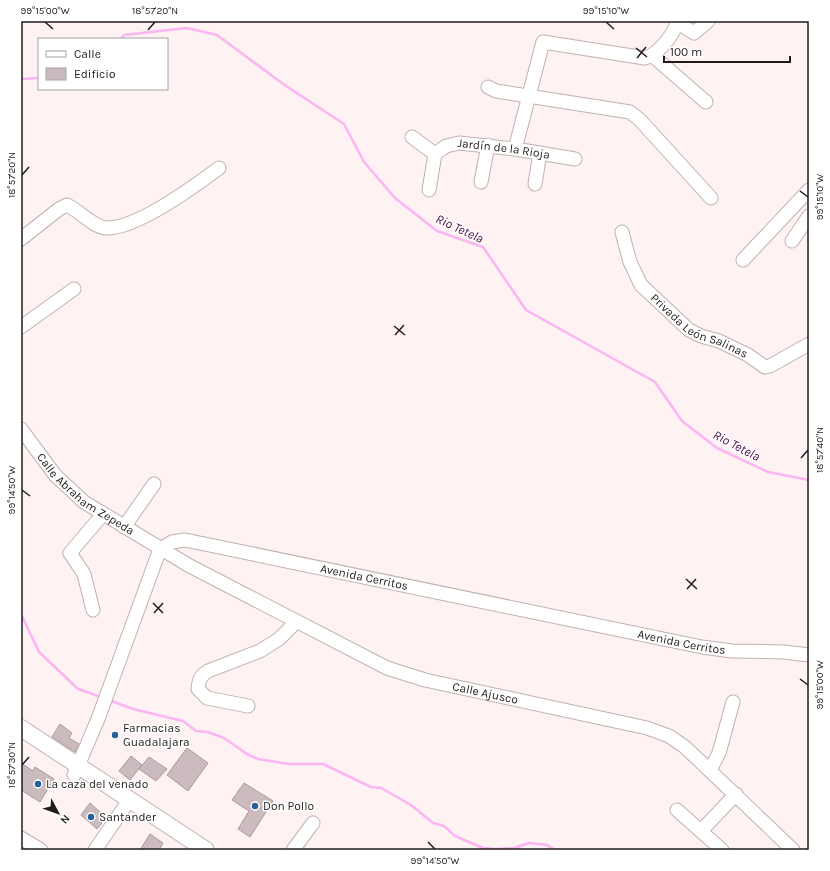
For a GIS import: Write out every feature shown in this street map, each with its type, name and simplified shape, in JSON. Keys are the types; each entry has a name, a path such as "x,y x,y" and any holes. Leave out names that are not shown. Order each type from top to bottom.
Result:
{"main road":[{"path":"21,728 76,770 127,804 188,850"},
{"path":"21,740 76,770"},
{"path":"127,804 206,850"}],"street":[{"path":"515,149 530,97 540,48 543,42 645,58 653,56 678,22 694,34 708,21"},
{"path":"653,56 706,102"},
{"path":"488,87 496,91 530,97 630,112 640,120 711,198"},
{"path":"412,137 435,154 429,190"},
{"name":"Jardín de la Rioja","path":"435,154 446,146 459,143 488,145 575,159"},
{"path":"482,182 488,145"},
{"path":"535,184 540,153"},
{"path":"21,239 59,209 67,205 78,210 94,225 107,228 127,223 177,199 219,168"},
{"path":"743,260 809,190"},
{"path":"792,241 809,216"},
{"name":"Privada León Salinas","path":"622,232 630,262 641,286 689,330 701,336 714,339 748,355 765,367 770,366 809,344"},
{"path":"21,327 74,288"},
{"name":"Calle Abraham Zepeda","path":"21,429 55,475 84,502 160,549"},
{"path":"124,527 154,484"},
{"path":"92,610 84,574 70,553 103,514"},
{"name":"Avenida Cerritos","path":"160,549 172,542 185,540 702,647 732,651 784,652 809,656"},
{"path":"76,770 98,719 160,549"},
{"name":"Calle Ajusco","path":"160,549 296,622 387,668 409,676 647,728 669,736 685,747 793,850"},
{"path":"248,706 207,698 198,689 199,680 203,674 208,671 260,651 279,639 296,622"},
{"path":"710,770 719,753 733,702"},
{"path":"701,831 736,794"},
{"path":"95,850 127,804"},
{"path":"677,810 722,850"},
{"path":"293,850 313,823"},
{"path":"21,838 41,850"}],"building":[{"path":"60,724 72,733 69,738 79,744 75,752 52,737"},
{"path":"187,748 208,763 188,791 167,775"},
{"path":"131,756 142,765 130,780 119,771"},
{"path":"149,757 167,769 156,781 139,769"},
{"name":"La caza del venado","path":"21,763 33,771 35,767 54,779 40,802 21,790"},
{"name":"Don Pollo","path":"244,783 273,801 250,837 238,829 249,811 232,800"},
{"name":"Santander","path":"90,803 102,814 98,819 102,823 97,829 81,815"},
{"path":"150,834 163,843 159,850 140,850"}],"waterway":[{"name":"Rio Tetela","path":"122,38 124,35 187,28 217,35 286,86 344,124 364,162 395,198 437,231 483,247 526,310 655,382 682,421 717,448 768,472 809,480"},
{"name":"Rio Tetela","path":"21,79 38,78"},
{"path":"21,614 39,652 78,689 101,697"},
{"path":"109,700 133,709 183,721 196,731 208,732 224,738 247,754 258,759 289,764 323,764 371,787 381,788 411,805 433,823 444,826 455,836 483,848 514,848 529,843 547,845 555,850"}],"place":[{"name":"Farmacias Guadalajara","path":"115,735"},
{"name":"La caza del venado","path":"38,784"},
{"name":"Don Pollo","path":"255,806"},
{"name":"Santander","path":"91,817"}]}
